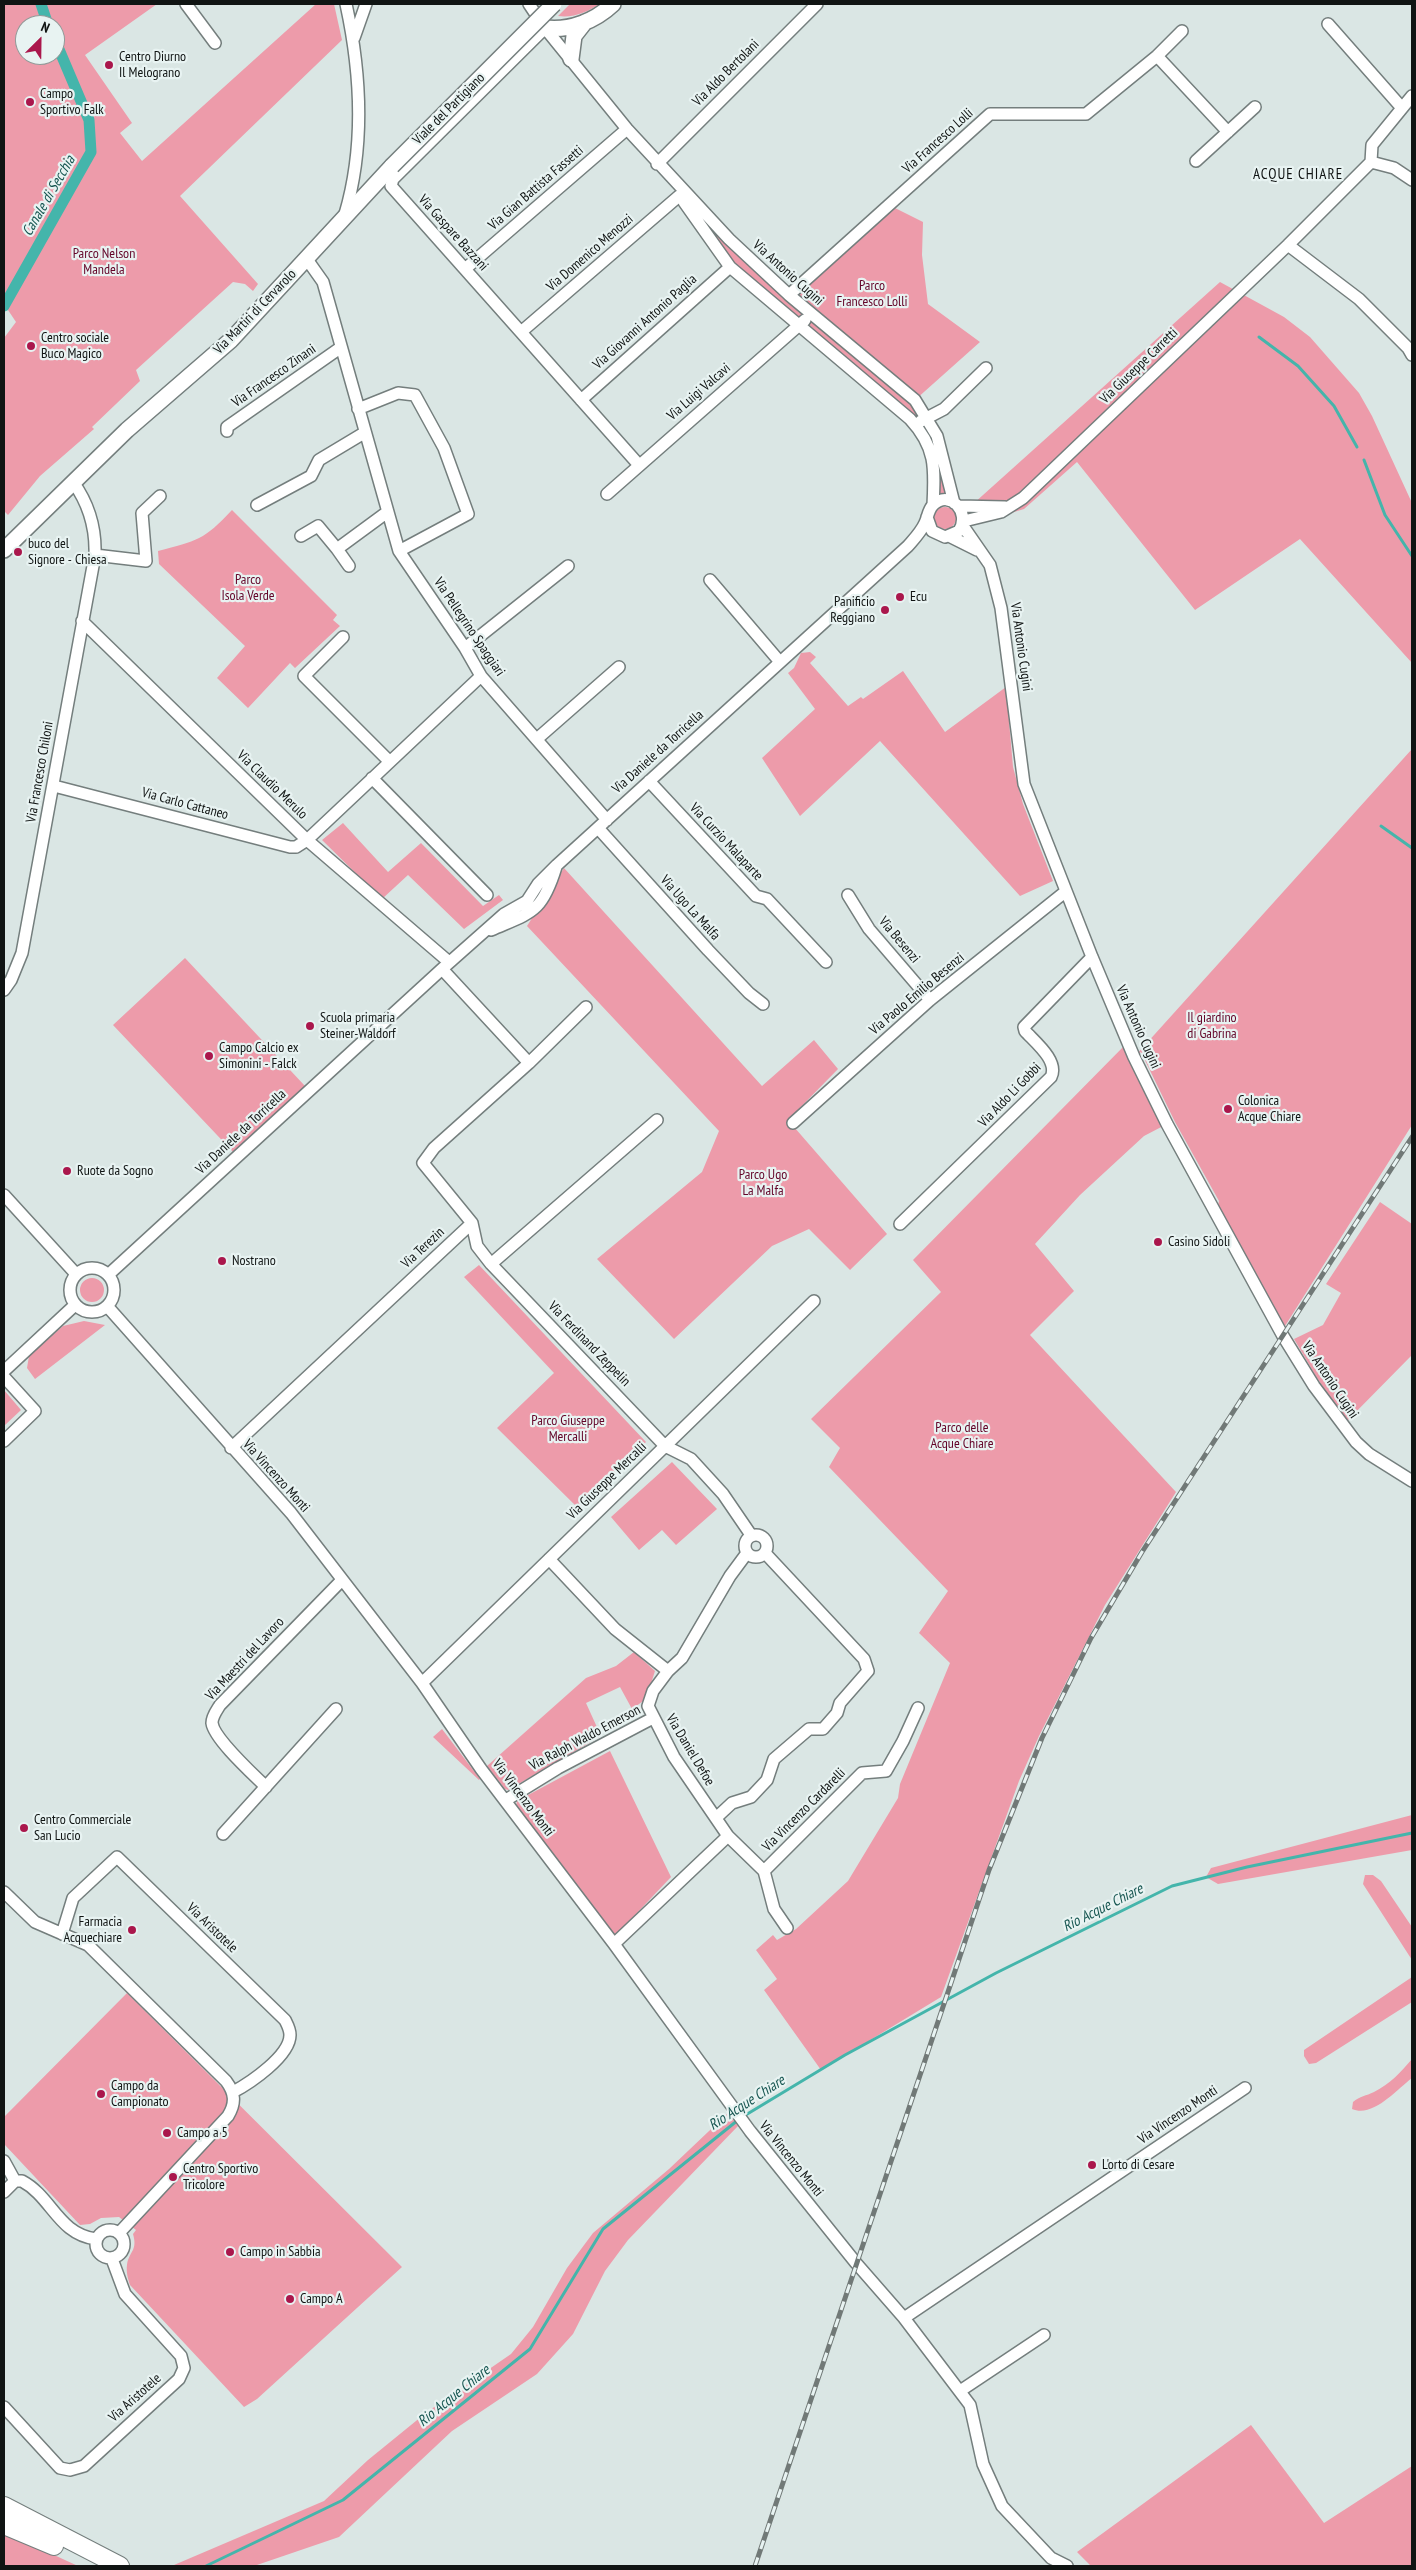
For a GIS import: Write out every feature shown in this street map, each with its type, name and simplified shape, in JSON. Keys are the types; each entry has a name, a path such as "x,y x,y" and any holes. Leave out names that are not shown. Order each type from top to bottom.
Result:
{"main road":[{"name":"Viale del Partigiano","path":"345,214 554,4"},
{"path":"545,28 564,29 586,21 613,4"},
{"path":"571,59 574,36 586,21"},
{"name":"Via Martiri di Cervarolo","path":"4,550 127,430 231,340 345,214"},
{"path":"5,2512 108,2566"},
{"path":"5,2512 120,2566"}],"street":[{"path":"186,4 215,43"},
{"name":"Via Martiri di Cervarolo","path":"345,214 354,185 359,147 359,106 353,42 346,4"},
{"path":"353,42 366,4"},
{"name":"Via Antonio Cugini","path":"528,4 626,129 729,239 789,295 915,400 928,417 937,436 957,504 963,513 963,523 979,551 990,565 1001,608 1024,784 1065,892 1134,1057 1167,1124 1293,1354 1314,1386 1356,1442 1368,1454 1412,1481"},
{"name":"Via Aldo Bertolani","path":"657,164 817,4"},
{"path":"1328,24 1402,108"},
{"name":"Via Gaspare Bazzani","path":"545,28 393,179 391,186 639,465"},
{"name":"Via Francesco Lolli","path":"789,295 990,114 1086,114 1157,56 1182,31"},
{"path":"1157,56 1228,132"},
{"path":"1412,96 1372,145 1371,162 1394,168 1412,180"},
{"path":"1196,161 1255,107"},
{"name":"Via Gian Battista Fassetti","path":"465,269 626,129"},
{"name":"Via Giuseppe Carretti","path":"963,523 1009,507 1023,498 1288,245 1371,162"},
{"name":"Via Antonio Cugini","path":"657,164 730,267 916,425 930,448 935,469 933,505 927,517"},
{"name":"Via Domenico Menozzi","path":"521,332 680,196"},
{"path":"1288,245 1359,299 1408,348 1412,355"},
{"name":"Via Pellegrino Spaggiari","path":"306,258 323,282 386,513 399,551 466,648 482,676 538,738 607,820"},
{"name":"Via Giovanni Antonio Paglia","path":"581,400 730,267"},
{"name":"Via Luigi Valcavi","path":"608,494 812,314"},
{"name":"Via Francesco Zinani","path":"227,431 227,427 340,348"},
{"path":"916,425 944,409 986,368"},
{"path":"358,409 398,393 415,395 444,448 468,514 399,551"},
{"path":"257,506 311,476 319,460 364,433"},
{"name":"Via Francesco Chiloni","path":"4,990 11,980 22,952 95,555 94,527 85,501 73,482"},
{"path":"95,555 146,561 142,513 160,496"},
{"path":"933,505 944,500 957,504 1009,507"},
{"path":"338,549 386,513"},
{"path":"927,517 929,527 936,535 949,536 979,551"},
{"name":"Via Daniele da Torricella","path":"108,1275 446,965 485,932 526,916 538,907 551,884 557,865 908,546 921,530 927,517"},
{"path":"949,536 959,531 963,523"},
{"path":"301,536 318,526 350,566"},
{"name":"Via Daniele da Torricella","path":"908,546 936,535"},
{"path":"466,648 568,566"},
{"path":"710,580 780,662"},
{"name":"Via Claudio Merulo","path":"82,621 307,840 446,965"},
{"path":"343,637 304,676 389,761"},
{"path":"538,738 619,667"},
{"path":"307,840 389,761 482,676"},
{"path":"372,778 487,895"},
{"name":"Via Curzio Malaparte","path":"650,781 756,896 767,899 826,962"},
{"name":"Via Carlo Cattaneo","path":"54,786 290,847 296,847 307,840"},
{"name":"Via Ugo La Malfa","path":"598,828 749,994 763,1004"},
{"name":"Via Paolo Emilio Besenzi","path":"793,1123 930,1000 1065,892"},
{"name":"Via Besenzi","path":"848,895 869,929 930,1000"},
{"name":"Via Aldo Li Gobbi","path":"900,1224 1051,1077 1054,1069 1052,1063 1025,1031 1024,1027 1092,958"},
{"path":"446,965 529,1063"},
{"path":"472,1223 423,1163 434,1148 529,1063 586,1006"},
{"path":"491,1264 657,1120"},
{"path":"4,1195 76,1274"},
{"name":"Via Ferdinand Zeppelin","path":"472,1223 477,1246 491,1264 665,1446"},
{"name":"Via Terezin","path":"231,1448 472,1223"},
{"path":"88,1268 96,1268 108,1275 114,1288 114,1294 107,1306 101,1310 87,1312 75,1305 71,1299 70,1286 76,1274 88,1268"},
{"name":"Via Giuseppe Mercalli","path":"422,1683 814,1301"},
{"path":"4,1371 75,1305"},
{"name":"Via Vincenzo Monti","path":"107,1306 291,1514 422,1683 750,2131 856,2263 904,2318 970,2405 983,2464 1002,2506 1051,2558 1067,2566"},
{"path":"4,1377 35,1411 4,1440"},
{"path":"665,1446 691,1460 723,1494 751,1535 763,1536 766,1540 765,1553 864,1659 868,1671 840,1703 837,1713 823,1729 808,1729 774,1759 767,1780 751,1797 732,1803 716,1817"},
{"name":"Via Daniel Defoe","path":"728,1836 674,1757 648,1706 653,1691 668,1671 682,1658 730,1576 747,1553 745,1541 751,1535"},
{"path":"747,1553 759,1557 765,1553"},
{"path":"549,1559 615,1629 668,1671"},
{"name":"Via Maestri del Lavoro","path":"266,1787 218,1736 212,1725 214,1714 220,1705 342,1580"},
{"name":"Via Vincenzo Cardarelli","path":"764,1871 862,1773 886,1770 903,1741 918,1708"},
{"path":"223,1834 336,1709"},
{"name":"Via Ralph Waldo Emerson","path":"506,1800 558,1768 653,1718"},
{"path":"614,1944 728,1836"},
{"name":"Via Vincenzo Cardarelli","path":"728,1836 764,1871 774,1909 787,1928"},
{"name":"Via Aristotele","path":"62,1934 72,1898 117,1857 285,2020 290,2034 286,2047 260,2076 233,2092"},
{"path":"4,1892 35,1922 88,1945 226,2081 233,2092 234,2103 228,2116 119,2233"},
{"name":"Via Vincenzo Monti","path":"904,2318 1245,2088"},
{"path":"4,2161 15,2181"},
{"path":"15,2181 26,2183 71,2231 86,2238 96,2239 106,2230 119,2233 124,2241 123,2250 112,2259"},
{"path":"4,2192 15,2181"},
{"name":"Via Aristotele","path":"4,2407 60,2468 70,2470 84,2466 179,2379 184,2368 181,2356 125,2294 112,2259 104,2258 97,2252 96,2239"},
{"path":"960,2391 1044,2335"}],"green space":[{"name":"Parco Nelson Mandela","path":"4,4 157,4 85,55 132,123 120,133 142,161 316,4 334,4 342,40 180,196 258,284 253,291 245,284 233,282 136,370 140,381 92,427 94,429 40,476 8,515 4,511 4,338 16,322 4,304"},
{"path":"570,4 600,4 580,14 558,16"},
{"name":"Parco Francesco Lolli","path":"657,164 789,295 889,205 923,222 922,255 928,304 980,342 915,400 928,417 954,503 938,502 935,469 922,432 730,267"},
{"path":"1220,282 1284,317 1310,337 1359,393 1372,416 1412,503 1412,663 1300,539 1195,610 1077,462 1024,509 981,522 963,513"},
{"path":"945,507 953,510 956,518 953,526 945,529 937,526 934,518 937,510"},
{"name":"Parco Isola Verde","path":"232,510 337,615 333,620 340,626 295,668 290,663 248,708 217,678 245,646 159,564 158,551 191,542 207,534"},
{"path":"810,652 816,657 810,663 848,706 861,697 863,699 903,671 945,732 1006,687 1013,767 1023,804 1053,881 1020,896 880,741 800,816 762,758 815,709 788,673 794,668 801,653"},
{"name":"Il giardino di Gabrina","path":"1412,749 1412,1125 1285,1326 1222,1214 1218,1205 1219,1201 1175,1122 1141,1052 1136,1055"},
{"path":"343,823 388,872 421,843 483,906 499,895 503,900 464,929 408,875 382,899 322,840"},
{"name":"Parco Ugo La Malfa","path":"564,868 762,1086 814,1040 838,1069 788,1120 887,1234 850,1270 809,1229 772,1246 674,1339 597,1259 702,1172 719,1131 527,926"},
{"name":"Campo Calcio ex Simonini - Falck","path":"185,958 305,1086 234,1153 113,1025"},
{"name":"Parco delle Acque Chiare","path":"1126,1044 1167,1124 1144,1136 1080,1195 1035,1244 1074,1291 1030,1335 1176,1492 1105,1605 1039,1736 1019,1781 941,1997 821,2070 764,1990 777,1979 756,1950 773,1935 777,1940 796,1929 848,1881 898,1798 900,1784 950,1663 919,1633 948,1591 829,1467 840,1448 811,1419 941,1292 913,1260"},
{"path":"1380,1202 1412,1224 1412,1355 1347,1421 1317,1378 1294,1339 1323,1325 1341,1293 1326,1284"},
{"name":"Parco Giuseppe Mercalli","path":"479,1265 646,1442 579,1509 497,1428 554,1373 464,1277"},
{"path":"92,1278 100,1282 104,1290 100,1298 92,1302 84,1298 80,1290 84,1282"},
{"path":"84,1321 105,1325 35,1379 27,1368 29,1356 63,1326"},
{"path":"4,1390 21,1410 4,1426"},
{"path":"672,1462 717,1509 676,1545 662,1530 639,1550 611,1517"},
{"path":"634,1652 655,1671 646,1699 632,1709 620,1687 586,1703 601,1736 508,1790 505,1789 487,1766 586,1678 616,1666"},
{"path":"442,1729 480,1779 479,1780 433,1737"},
{"path":"610,1751 671,1877 617,1934 612,1933 516,1806 517,1801"},
{"path":"1412,1815 1412,1850 1218,1884 1206,1877 1211,1868"},
{"path":"1365,1875 1373,1875 1381,1881 1412,1927 1412,1960 1363,1884"},
{"path":"1412,1977 1412,2002 1316,2063 1309,2064 1304,2056 1304,2050"},
{"name":"Centro Sportivo Tricolore","path":"127,1993 402,2267 257,2399 244,2407 130,2285 127,2265 134,2248 133,2234 136,2230 119,2217 101,2218 90,2224 80,2225 4,2144 4,2117"},
{"path":"1412,2059 1412,2078 1392,2095 1368,2110 1352,2109 1353,2102 1385,2085"},
{"path":"728,2113 738,2126 628,2240 605,2271 573,2334 537,2374 452,2431 339,2537 254,2566 174,2565 324,2501 368,2460 427,2412 511,2354 533,2327 567,2268 593,2233 669,2169"},
{"path":"1251,2425 1324,2523 1412,2466 1412,2566 1091,2566 1077,2552"},
{"path":"4,2532 78,2566 4,2566"}],"waterway":[{"name":"Canale di Secchia","path":"41,4 45,15"},
{"name":"Canale di Secchia","path":"4,306 91,152 89,120 65,64"},
{"path":"1259,337 1298,366 1334,406 1357,447"},
{"path":"1364,460 1385,515 1412,556"},
{"path":"1381,826 1412,848"},
{"name":"Rio Acque Chiare","path":"744,2116 845,2055 996,1973 1172,1886 1247,1867 1412,1833"},
{"name":"Rio Acque Chiare","path":"206,2566 343,2500 530,2349 603,2229 738,2120"}],"railway":[{"path":"755,2566 989,1870 1042,1738 1091,1638 1142,1552 1412,1137"}],"place":[{"name":"Centro Diurno Il Melograno","path":"109,65"},
{"name":"Campo Sportivo Falk","path":"30,102"},
{"name":"Centro sociale Buco Magico","path":"31,346"},
{"name":"buco del Signore - Chiesa","path":"18,552"},
{"name":"Ecu","path":"900,597"},
{"name":"Panificio Reggiano","path":"885,610"},
{"name":"Scuola primaria Steiner-Waldorf","path":"310,1026"},
{"name":"Campo Calcio ex Simonini - Falck","path":"209,1056"},
{"name":"Colonica Acque Chiare","path":"1228,1109"},
{"name":"Ruote da Sogno","path":"67,1171"},
{"name":"Casino Sidoli","path":"1158,1242"},
{"name":"Nostrano","path":"222,1261"},
{"name":"Centro Commerciale San Lucio","path":"24,1828"},
{"name":"Farmacia Acquechiare","path":"132,1930"},
{"name":"Campo da Campionato","path":"101,2094"},
{"name":"Campo a 5","path":"167,2133"},
{"name":"L'orto di Cesare","path":"1092,2165"},
{"name":"Centro Sportivo Tricolore","path":"173,2177"},
{"name":"Campo in Sabbia","path":"230,2252"},
{"name":"Campo A","path":"290,2299"}],"district":[{"name":"ACQUE CHIARE","path":"1298,175"}]}
